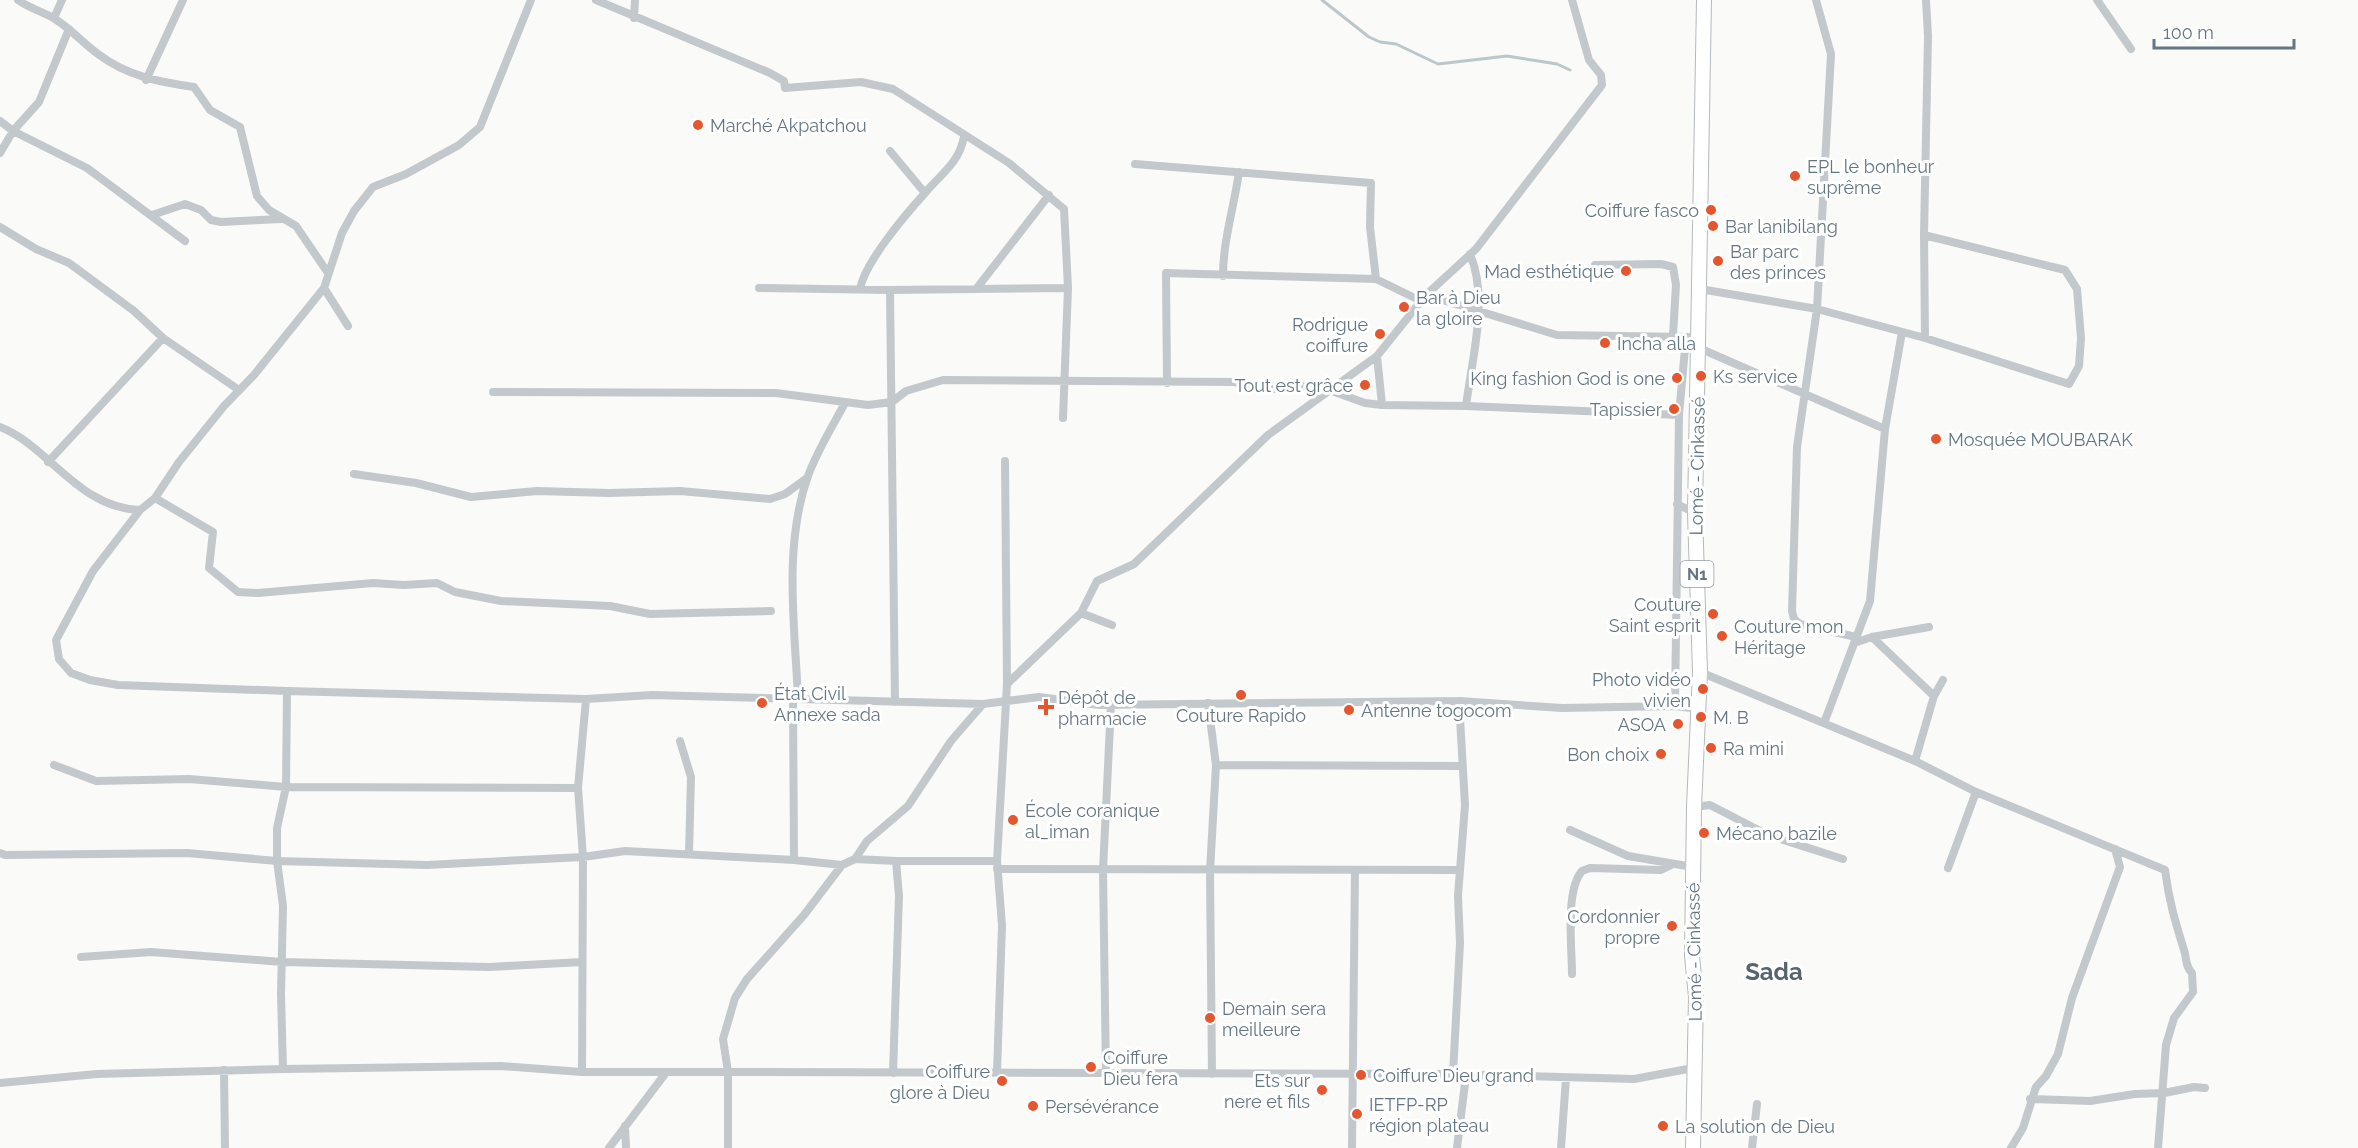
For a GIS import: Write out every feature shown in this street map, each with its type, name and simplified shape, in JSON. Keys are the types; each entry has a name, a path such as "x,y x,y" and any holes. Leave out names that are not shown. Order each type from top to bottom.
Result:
{"highway":[{"name":"Lomé - Cinkassé","path":"1693,1148 1696,997 1692,956 1693,867 1700,709 1695,513 1694,341 1700,289 1704,0"}],"street":[{"path":"18,0 54,18 100,56 146,80 194,87 210,110 240,127 257,196 269,210 296,226 328,273"},
{"path":"54,18 62,0"},
{"path":"146,80 183,0"},
{"path":"531,0 480,127 459,146 406,174 373,187 354,211 342,233 324,288 179,462 155,498 140,510 93,571 56,640 59,659 71,673 118,685 586,699 652,695 983,704 1006,699 1039,697 1060,702 1111,704 1459,701 1562,708 1675,706 1700,709"},
{"path":"596,0 634,18 770,73 784,81 785,88 861,82 893,89 964,137 1009,163 1065,209 1068,288 1062,418"},
{"path":"634,18 635,0"},
{"path":"1007,684 1081,613 1097,581 1134,564 1268,435 1377,356 1424,298 1470,254 1513,203 1602,85 1601,75 1585,49 1572,0"},
{"path":"1816,0 1830,54 1817,309 1812,358 1804,392 1797,447 1792,611 1794,620 1800,624 1855,640 1929,627"},
{"path":"1925,338 1924,235 1928,48 1926,0"},
{"path":"2097,0 2131,49"},
{"path":"0,153 13,131 39,102 69,29"},
{"path":"0,121 13,131 87,168 153,215 184,241"},
{"path":"860,289 867,268 925,193 957,159 964,137"},
{"path":"890,151 925,193"},
{"path":"1135,164 1371,183 1370,227 1376,279"},
{"path":"1222,276 1223,249 1231,224 1239,172"},
{"path":"977,288 1049,195"},
{"path":"153,215 185,204 201,210 211,220 221,222 282,219"},
{"path":"0,227 36,249 69,263 134,311 163,338 239,390"},
{"path":"1700,289 1817,309 1925,338 2069,384 2079,366 2081,339 2077,289 2065,270 1924,235"},
{"path":"1466,406 1478,309 1477,271 1470,254"},
{"path":"1595,265 1661,264 1673,267 1676,285 1673,335"},
{"path":"1167,383 1166,273 1376,279 1424,298 1478,309 1557,334 1673,335 1694,341 1885,429"},
{"path":"324,288 348,326"},
{"path":"759,288 890,290 1068,288"},
{"path":"890,290 895,702"},
{"path":"1824,723 1870,601 1885,429 1902,332"},
{"path":"48,462 163,338"},
{"path":"1675,706 1679,416 1694,341"},
{"path":"1377,356 1382,405"},
{"path":"493,392 776,393 817,396 845,403 868,405 892,402 906,391 943,380 1234,382 1264,389 1305,386 1329,390 1355,400 1382,405 1466,406 1679,416"},
{"path":"794,860 793,553 807,478 822,444 845,403"},
{"path":"0,428 18,434 76,486 124,510 140,510"},
{"path":"997,1073 1002,925 997,865 1007,684 1005,461"},
{"path":"354,474 416,483 471,497 537,491 609,493 680,491 770,499 785,494 807,478"},
{"path":"155,498 213,532 209,568 238,592 258,593 373,583 437,583 455,592 501,601 610,606 650,614 771,611"},
{"path":"1677,504 1695,513"},
{"path":"1081,613 1112,625"},
{"path":"1872,637 1934,696"},
{"path":"1700,672 1915,761 1976,792 2165,870 2171,913 2185,951 2187,968 2192,973 2193,993 2174,1018 2166,1045 2158,1148"},
{"path":"1915,761 1934,696 1943,681"},
{"path":"283,1068 283,906 277,861 277,828 286,787 287,691"},
{"path":"582,1072 584,857 578,788 586,699"},
{"path":"1453,1074 1460,942 1459,870 1465,804 1459,701"},
{"path":"1208,703 1216,765 1210,871 1212,1074"},
{"path":"855,859 867,841 908,806 951,741 983,704"},
{"path":"1106,1074 1103,870 1111,704"},
{"path":"680,741 691,777 689,854"},
{"path":"54,765 96,781 189,779 286,787 578,788"},
{"path":"1216,765 1462,766"},
{"path":"1948,868 1976,792"},
{"path":"1694,807 1710,805 1768,835 1843,859"},
{"path":"1570,830 1628,856 1693,867"},
{"path":"2011,1148 2023,1128 2030,1099 2036,1087 2046,1077 2058,1054 2072,998 2120,867 2115,849"},
{"path":"0,853 5,855 187,853 277,861 427,866 584,857 625,851 794,860 842,865"},
{"path":"728,1148 728,1072 723,1039 735,998 747,979 804,915 842,865 855,859 1103,870 1459,870"},
{"path":"893,1073 899,896 896,861"},
{"path":"1572,974 1571,903 1574,886 1582,871 1590,868 1661,870 1673,864"},
{"path":"1352,1148 1355,870"},
{"path":"81,957 151,952 282,962 489,967 582,962"},
{"path":"0,1083 97,1074 283,1068 501,1065 582,1072 665,1074 728,1072 1453,1074 1566,1078 1634,1078 1693,1068"},
{"path":"224,1070 225,1148"},
{"path":"609,1148 665,1074"},
{"path":"1457,1148 1466,1075"},
{"path":"1561,1148 1566,1078"},
{"path":"2030,1099 2090,1101 2135,1094 2164,1093 2194,1087 2205,1088"},
{"path":"1752,1148 1757,1104"},
{"path":"625,1126 626,1148"}],"waterway":[{"path":"1322,0 1369,37 1380,42 1396,44 1438,64 1507,56 1557,64 1570,70"}],"place":[{"name":"Marché Akpatchou","path":"698,125"},
{"name":"EPL le bonheur suprême","path":"1795,176"},
{"name":"Coiffure fasco","path":"1711,210"},
{"name":"Bar lanibilang","path":"1713,226"},
{"name":"Bar parc des princes","path":"1718,261"},
{"name":"Mad esthétique","path":"1626,271"},
{"name":"Bar à Dieu la gloire","path":"1404,307"},
{"name":"Rodrigue coiffure","path":"1380,334"},
{"name":"Incha alla","path":"1605,343"},
{"name":"Ks service","path":"1701,376"},
{"name":"King fashion God is one","path":"1677,378"},
{"name":"Tout est grâce","path":"1365,385"},
{"name":"Tapissier","path":"1674,409"},
{"name":"Mosquée MOUBARAK","path":"1936,439"},
{"name":"Couture Saint esprit","path":"1713,614"},
{"name":"Couture mon Héritage","path":"1722,636"},
{"name":"Photo vidéo vivien","path":"1703,689"},
{"name":"Couture Rapido","path":"1241,695"},
{"name":"État Civil Annexe sada","path":"762,703"},
{"name":"Dépôt de pharmacie","path":"1046,707"},
{"name":"Antenne togocom","path":"1349,710"},
{"name":"M. B","path":"1701,717"},
{"name":"ASOA","path":"1678,724"},
{"name":"Ra mini","path":"1711,748"},
{"name":"Bon choix","path":"1661,754"},
{"name":"École coranique al_iman","path":"1013,820"},
{"name":"Mécano bazile","path":"1704,833"},
{"name":"Cordonnier propre","path":"1672,926"},
{"name":"Demain sera meilleure","path":"1210,1018"},
{"name":"Coiffure Dieu fera","path":"1091,1067"},
{"name":"Coiffure Dieu grand","path":"1361,1075"},
{"name":"Coiffure glore à Dieu","path":"1002,1081"},
{"name":"Ets sur nere et fils","path":"1322,1090"},
{"name":"Persévérance","path":"1033,1106"},
{"name":"IETFP-RP région plateau","path":"1357,1114"},
{"name":"La solution de Dieu","path":"1663,1126"}],"district":[{"name":"Sada","path":"1774,971"}]}
